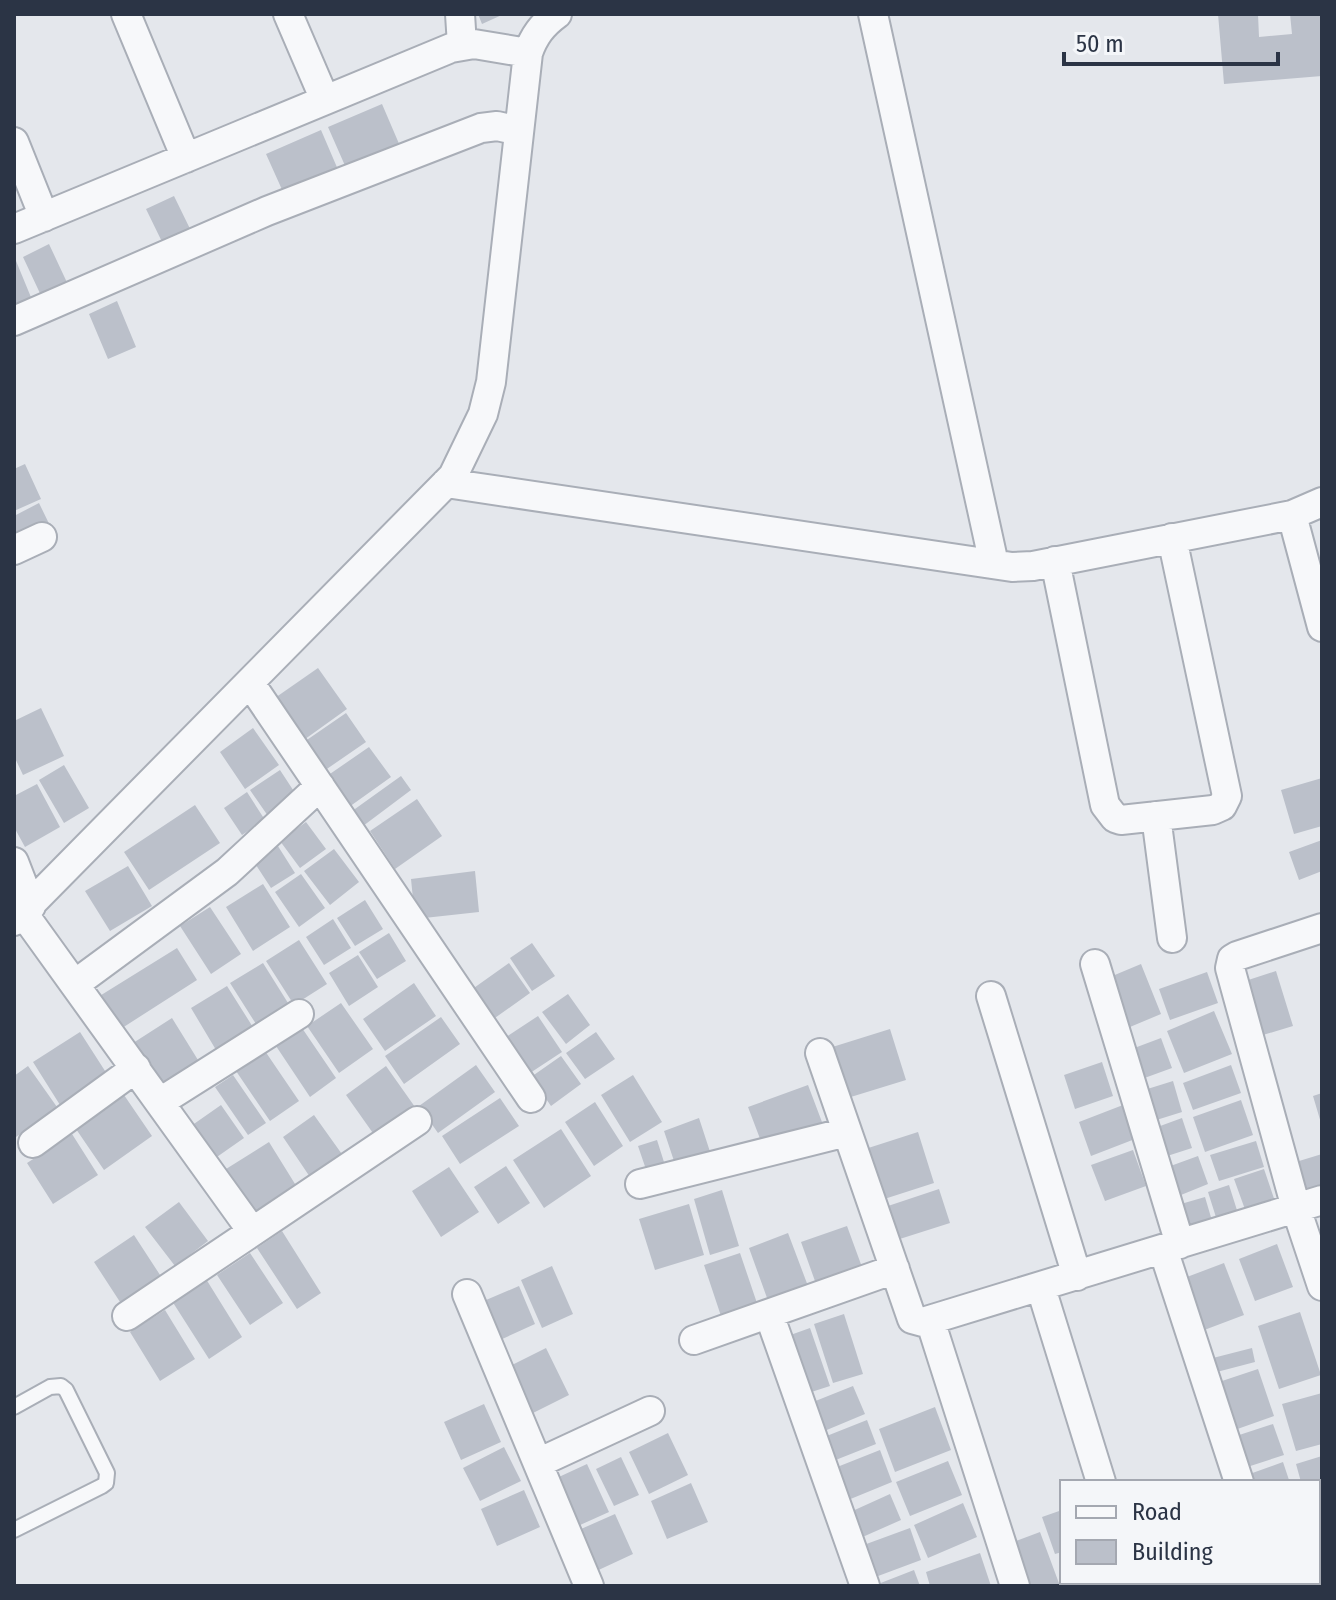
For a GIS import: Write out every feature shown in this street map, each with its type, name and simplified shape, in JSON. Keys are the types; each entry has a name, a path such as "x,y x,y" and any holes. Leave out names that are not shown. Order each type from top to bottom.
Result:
{"street":[{"path":"126,14 186,158"},
{"path":"288,14 325,100"},
{"path":"460,14 462,45"},
{"path":"23,913 446,483 462,460 490,391 528,53 533,38 557,14"},
{"path":"873,14 994,564"},
{"path":"14,229 462,45 474,44 528,53"},
{"path":"14,321 267,211 481,128 497,126 519,131"},
{"path":"14,142 44,217"},
{"path":"446,483 1024,567 1292,515 1322,502"},
{"path":"1292,515 1322,627"},
{"path":"14,550 42,537"},
{"path":"1055,561 1105,805 1115,818 1121,820 1213,810 1222,806 1227,796 1172,538"},
{"path":"250,683 531,1098"},
{"path":"75,984 227,872 320,786"},
{"path":"1156,816 1172,938"},
{"path":"14,862 23,913 252,1231"},
{"path":"1322,928 1237,956 1232,959 1230,968 1309,1204 1322,1286"},
{"path":"1095,964 1238,1480"},
{"path":"991,996 1077,1276"},
{"path":"160,1102 299,1014"},
{"path":"820,1053 912,1319 923,1322 1041,1288 1309,1204"},
{"path":"33,1143 136,1068"},
{"path":"127,1316 417,1121"},
{"path":"640,1184 847,1132"},
{"path":"694,1340 895,1269"},
{"path":"1041,1288 1100,1480"},
{"path":"467,1294 589,1586"},
{"path":"769,1314 865,1586"},
{"path":"930,1320 1015,1586"},
{"path":"538,1463 650,1411"}],"lane":[{"path":"14,1407 50,1387 61,1386 107,1473 102,1486 14,1530"}],"building":[{"path":"478,14 504,14 482,24"},
{"path":"1218,14 1258,14 1259,37 1292,34 1290,14 1322,14 1322,76 1224,84"},
{"path":"382,104 403,153 350,177 328,127"},
{"path":"321,130 342,179 288,203 266,154"},
{"path":"174,196 194,237 166,250 146,209"},
{"path":"49,244 71,291 45,304 23,257"},
{"path":"14,256 35,307 14,316"},
{"path":"117,301 136,347 108,359 89,314"},
{"path":"25,464 41,499 14,511 14,469"},
{"path":"39,503 56,538 24,554 14,533 14,516"},
{"path":"318,668 347,709 301,742 272,700"},
{"path":"41,708 64,756 23,775 14,756 14,721"},
{"path":"346,713 366,742 321,773 301,744"},
{"path":"253,728 279,765 245,789 220,752"},
{"path":"369,747 391,777 349,807 327,776"},
{"path":"64,765 89,808 64,823 39,780"},
{"path":"280,770 297,796 268,816 250,790"},
{"path":"401,776 411,790 359,829 348,814"},
{"path":"1322,778 1322,826 1294,834 1281,790"},
{"path":"37,784 60,827 25,847 14,827 14,796"},
{"path":"247,792 265,820 242,835 224,808"},
{"path":"417,799 442,836 395,869 370,831"},
{"path":"195,805 220,843 149,890 124,852"},
{"path":"306,822 326,849 300,868 280,841"},
{"path":"1322,840 1322,871 1299,880 1289,852"},
{"path":"276,843 295,873 271,888 252,859"},
{"path":"334,849 359,882 330,905 304,871"},
{"path":"128,866 152,906 110,931 85,891"},
{"path":"475,871 479,912 415,919 411,879"},
{"path":"301,874 325,908 299,927 275,892"},
{"path":"263,884 290,927 253,951 226,907"},
{"path":"365,900 383,929 355,946 337,918"},
{"path":"210,907 241,954 211,974 180,926"},
{"path":"333,919 351,948 324,965 306,937"},
{"path":"389,933 406,961 377,979 359,952"},
{"path":"299,940 327,984 294,1005 266,961"},
{"path":"532,943 555,976 532,991 510,958"},
{"path":"177,948 197,980 119,1030 98,997"},
{"path":"358,955 378,987 349,1006 329,973"},
{"path":"263,963 293,1011 261,1032 230,983"},
{"path":"509,963 530,993 492,1020 471,990"},
{"path":"1141,964 1161,1014 1118,1032 1098,982"},
{"path":"1276,971 1293,1026 1253,1038 1236,984"},
{"path":"1207,972 1218,1003 1170,1020 1159,989"},
{"path":"414,983 436,1016 385,1051 363,1019"},
{"path":"227,986 256,1032 219,1055 191,1008"},
{"path":"568,994 590,1025 566,1044 542,1012"},
{"path":"341,1003 373,1049 339,1073 307,1026"},
{"path":"1214,1011 1232,1054 1184,1073 1167,1031"},
{"path":"538,1016 562,1052 527,1075 503,1039"},
{"path":"441,1017 460,1044 404,1084 385,1056"},
{"path":"172,1018 198,1060 157,1087 130,1045"},
{"path":"302,1028 336,1078 310,1097 276,1046"},
{"path":"890,1029 906,1080 841,1100 826,1049"},
{"path":"80,1032 107,1074 60,1105 33,1062"},
{"path":"596,1032 615,1059 585,1079 566,1053"},
{"path":"1161,1038 1172,1068 1139,1080 1129,1050"},
{"path":"265,1051 299,1101 270,1121 236,1071"},
{"path":"561,1056 581,1084 551,1106 531,1077"},
{"path":"1102,1062 1113,1096 1075,1109 1064,1075"},
{"path":"476,1065 495,1092 438,1133 419,1106"},
{"path":"1231,1065 1241,1093 1193,1110 1183,1083"},
{"path":"28,1066 57,1107 16,1137 14,1076"},
{"path":"386,1066 415,1107 375,1136 346,1095"},
{"path":"233,1075 266,1123 248,1135 215,1087"},
{"path":"633,1075 662,1122 630,1142 601,1095"},
{"path":"1173,1081 1182,1112 1150,1122 1141,1091"},
{"path":"808,1085 825,1130 765,1152 748,1107"},
{"path":"1322,1093 1322,1123 1321,1123 1313,1096"},
{"path":"124,1095 152,1136 104,1170 76,1129"},
{"path":"500,1098 519,1126 460,1164 442,1136"},
{"path":"1241,1100 1253,1135 1205,1152 1193,1117"},
{"path":"595,1102 623,1146 594,1166 565,1122"},
{"path":"221,1105 244,1138 214,1159 191,1126"},
{"path":"1123,1105 1135,1139 1091,1156 1079,1122"},
{"path":"314,1115 344,1157 312,1180 283,1137"},
{"path":"699,1118 714,1164 679,1176 664,1131"},
{"path":"1182,1118 1192,1148 1161,1158 1152,1129"},
{"path":"561,1129 591,1176 544,1208 513,1160"},
{"path":"918,1132 934,1183 875,1202 859,1151"},
{"path":"72,1134 98,1175 53,1204 27,1163"},
{"path":"657,1140 670,1181 652,1187 638,1146"},
{"path":"1256,1141 1264,1167 1219,1181 1210,1155"},
{"path":"269,1142 300,1192 257,1219 226,1169"},
{"path":"1133,1150 1146,1186 1105,1201 1091,1165"},
{"path":"1322,1154 1322,1207 1300,1214 1286,1165"},
{"path":"1198,1156 1208,1184 1176,1197 1165,1168"},
{"path":"506,1166 530,1203 498,1224 474,1187"},
{"path":"449,1167 479,1212 441,1237 412,1191"},
{"path":"1264,1169 1280,1216 1251,1226 1234,1179"},
{"path":"1229,1185 1242,1226 1221,1233 1208,1192"},
{"path":"939,1189 950,1223 884,1244 873,1211"},
{"path":"722,1190 739,1246 710,1255 694,1199"},
{"path":"1205,1197 1215,1231 1185,1241 1174,1206"},
{"path":"179,1202 208,1241 175,1266 145,1227"},
{"path":"689,1204 704,1255 655,1270 639,1219"},
{"path":"847,1226 866,1278 820,1295 801,1242"},
{"path":"282,1231 321,1293 297,1309 257,1248"},
{"path":"788,1233 811,1294 771,1309 749,1248"},
{"path":"134,1235 162,1278 122,1305 94,1262"},
{"path":"1277,1244 1293,1287 1255,1301 1239,1259"},
{"path":"250,1253 283,1303 250,1325 217,1275"},
{"path":"740,1253 760,1312 724,1325 704,1265"},
{"path":"1224,1263 1244,1315 1199,1332 1179,1280"},
{"path":"552,1266 573,1314 542,1328 521,1280"},
{"path":"206,1279 242,1337 209,1359 172,1301"},
{"path":"519,1286 535,1324 489,1345 472,1306"},
{"path":"165,1310 195,1359 160,1381 130,1332"},
{"path":"1300,1312 1321,1375 1279,1389 1258,1326"},
{"path":"844,1314 863,1374 833,1383 814,1324"},
{"path":"810,1328 830,1386 802,1395 782,1338"},
{"path":"546,1348 569,1395 525,1417 502,1370"},
{"path":"1252,1348 1255,1362 1213,1373 1209,1359"},
{"path":"1258,1369 1274,1416 1229,1432 1213,1384"},
{"path":"853,1386 865,1414 810,1437 798,1408"},
{"path":"1322,1393 1322,1444 1296,1451 1282,1404"},
{"path":"484,1404 501,1442 461,1460 444,1422"},
{"path":"935,1407 951,1450 895,1472 879,1429"},
{"path":"867,1420 876,1444 818,1467 809,1443"},
{"path":"1273,1424 1284,1455 1241,1469 1230,1438"},
{"path":"668,1433 688,1475 649,1494 629,1452"},
{"path":"504,1447 521,1481 480,1501 463,1468"},
{"path":"880,1450 892,1482 831,1507 817,1475"},
{"path":"1322,1456 1322,1498 1320,1480 1300,1480 1296,1464"},
{"path":"621,1457 639,1495 614,1506 596,1469"},
{"path":"948,1461 962,1495 910,1516 896,1482"},
{"path":"1283,1462 1289,1480 1245,1480 1244,1476"},
{"path":"587,1464 609,1512 569,1530 548,1482"},
{"path":"691,1483 708,1522 667,1539 651,1501"},
{"path":"524,1490 540,1527 497,1546 481,1509"},
{"path":"890,1494 901,1520 849,1543 837,1518"},
{"path":"963,1503 977,1537 928,1558 914,1525"},
{"path":"1322,1504 1322,1548 1320,1545"},
{"path":"1060,1511 1060,1553 1055,1554 1042,1517"},
{"path":"615,1514 633,1554 590,1574 572,1533"},
{"path":"910,1528 921,1560 862,1582 850,1550"},
{"path":"1040,1532 1060,1586 1018,1586 1003,1546"},
{"path":"980,1553 991,1586 930,1586 926,1572"},
{"path":"914,1570 920,1586 873,1586"},
{"path":"1066,1584 1109,1586 1067,1586"}]}
